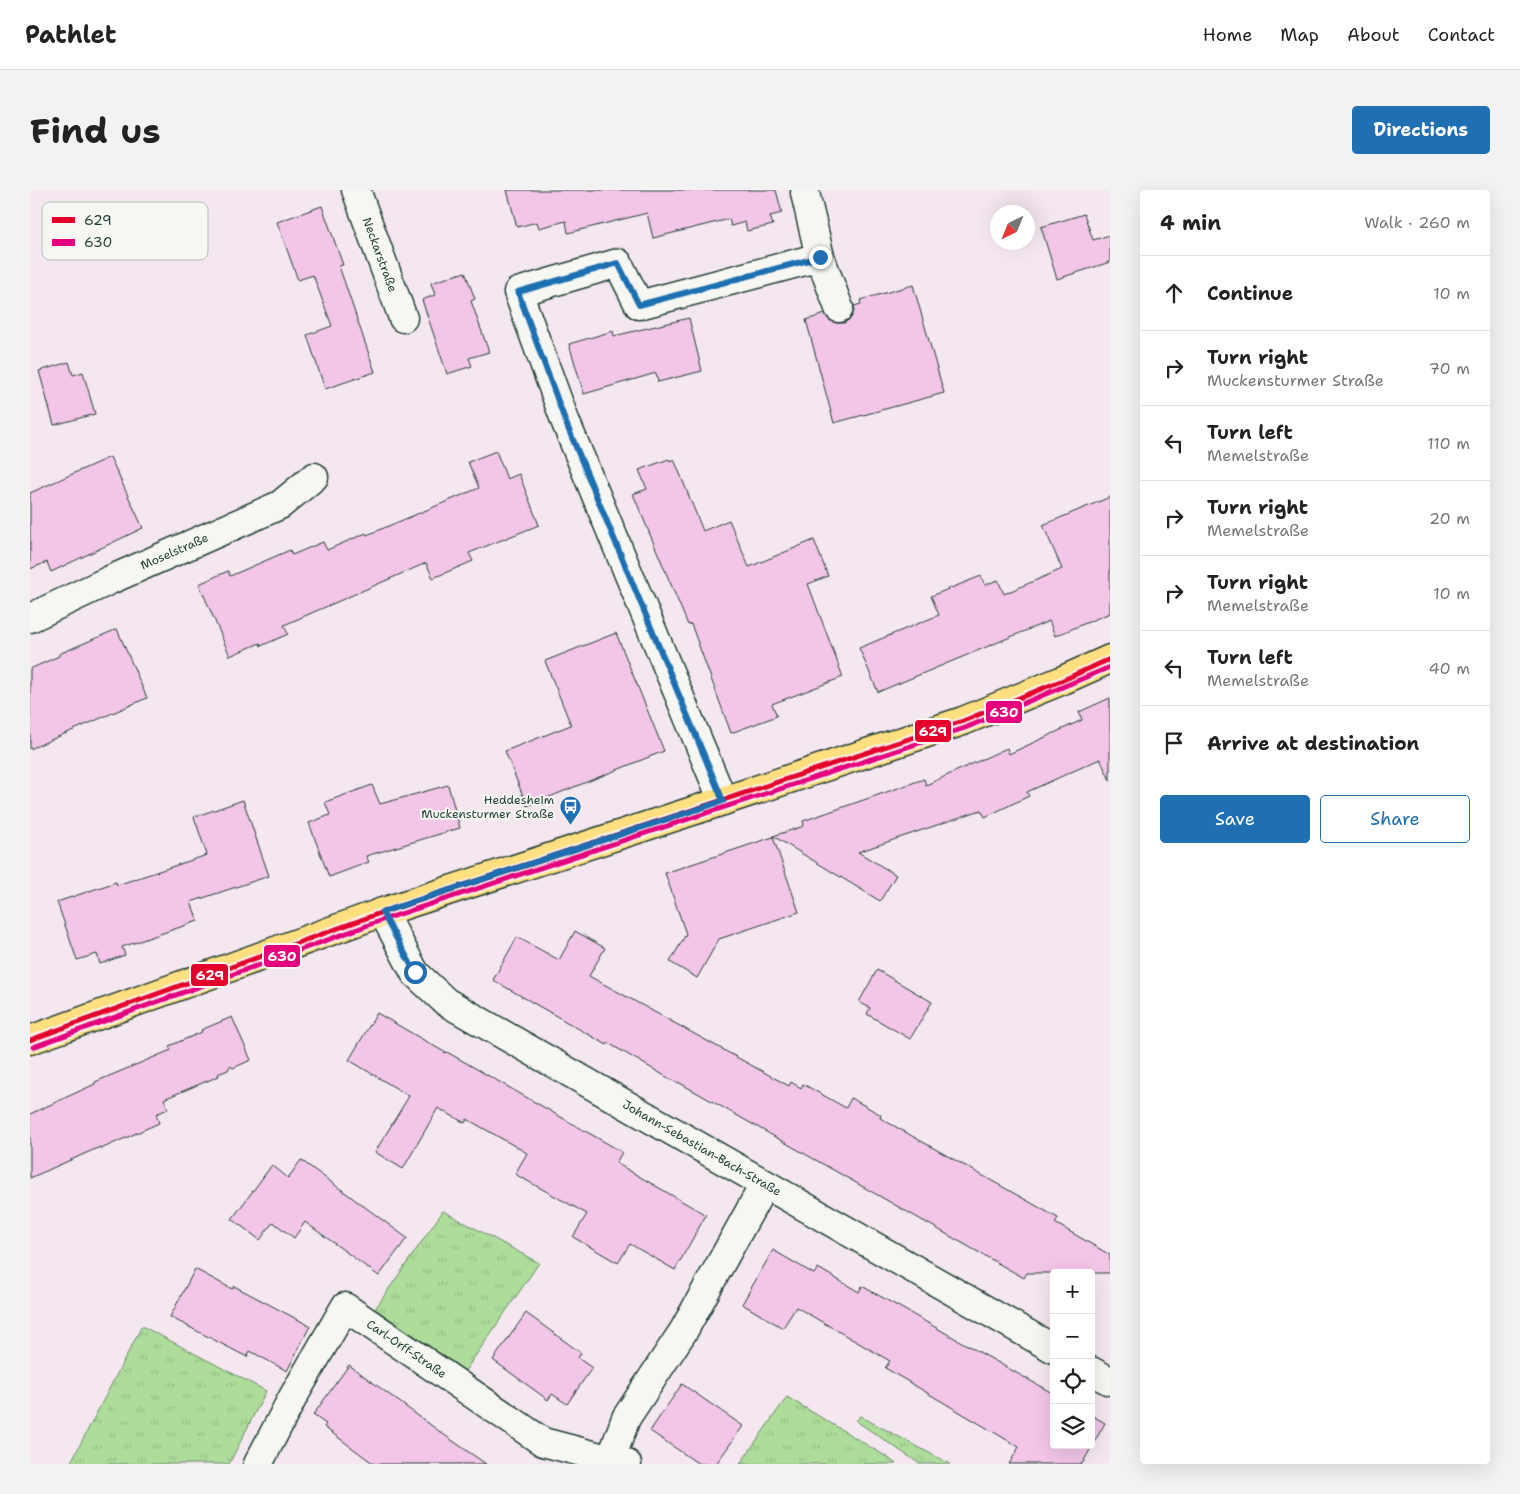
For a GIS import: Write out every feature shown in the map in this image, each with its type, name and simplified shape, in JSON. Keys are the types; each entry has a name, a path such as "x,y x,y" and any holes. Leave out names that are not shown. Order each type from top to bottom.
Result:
{"main road":[{"path":"30,1040 382,912 723,801 963,720 1110,659"}],"street":[{"name":"Neckarstraße","path":"356,190 403,318"},
{"path":"805,193 820,257 839,308"},
{"path":"723,801 566,423 518,292 618,263 639,305 820,257"},
{"name":"Moselstraße","path":"30,618 110,580 280,505 314,477"},
{"name":"Johann-Sebastian-Bach-Straße","path":"382,912 415,972 446,1002 1050,1348"},
{"path":"619,1461 626,1418 684,1330 764,1185"},
{"name":"Carl-Orff-Straße","path":"258,1464 293,1397 345,1307 543,1442 619,1461"},
{"path":"1095,1373 1110,1381"}],"green space":[{"path":"443,1211 539,1263 465,1371 375,1309"},
{"path":"142,1326 266,1391 229,1464 75,1464 71,1462"},
{"path":"787,1397 887,1457 896,1464 740,1464"},
{"path":"860,1416 950,1464 920,1464 856,1421"}],"building":[{"path":"507,190 776,190 782,213 770,216 773,225 747,231 745,222 731,226 729,219 653,238 647,213 568,233 566,221 539,228 537,222 517,227"},
{"path":"322,206 343,265 339,266 375,372 325,389 307,335 332,326 313,275 298,280 277,222"},
{"path":"1084,214 1093,240 1110,235 1110,262 1057,279 1041,227"},
{"path":"465,272 475,299 471,301 489,352 469,358 472,366 447,374 422,300 435,295 431,283"},
{"path":"913,285 944,393 834,423 806,320 825,314 829,320 836,323 844,323 851,318 854,306 861,304 860,300"},
{"path":"689,318 702,371 658,382 656,373 584,394 569,344 613,331 614,336"},
{"path":"69,362 73,375 83,372 95,414 54,425 39,371"},
{"path":"496,451 507,479 519,474 539,525 469,553 473,561 433,578 426,563 284,625 288,634 261,646 260,643 230,656 199,584 228,571 230,576 290,550 292,555 323,542 327,550 479,488 468,462"},
{"path":"110,457 143,528 51,572 47,562 30,569 30,493"},
{"path":"669,459 670,461 674,459 703,531 729,520 749,567 814,540 828,576 808,584 843,677 772,704 777,716 731,733 691,624 688,625 633,494 647,489 639,470"},
{"path":"1110,497 1110,613 1055,636 1049,621 878,692 859,648 939,615 931,596 981,576 985,585 998,580 1004,594 1062,569 1043,525"},
{"path":"117,629 147,698 30,749 30,669 59,656 59,654"},
{"path":"616,633 664,751 527,806 505,751 571,725 545,661"},
{"path":"1110,698 1110,780 1100,759 1027,792 1029,796 985,817 981,810 858,852 896,875 880,901 773,836 804,826 803,821 924,779 926,785 1007,748 1009,754 1082,720 1079,712"},
{"path":"372,785 380,804 448,785 460,828 366,856 369,862 329,877 309,823 330,815 325,802"},
{"path":"243,800 269,876 191,902 198,921 122,947 125,955 100,964 97,954 77,960 57,902 116,882 117,885 207,855 194,817"},
{"path":"773,837 799,912 719,939 697,978 670,962 686,934 665,873"},
{"path":"575,931 605,948 589,976 789,1086 791,1082 801,1088 803,1084 846,1108 851,1098 881,1115 880,1118 1058,1218 1055,1223 1110,1255 1110,1273 1095,1273 1095,1269 1050,1269 1050,1273 1027,1273 1024,1278 678,1082 608,1043 607,1045 493,980 517,937 559,960"},
{"path":"877,970 932,1002 910,1039 867,1014 870,1008 859,1002"},
{"path":"377,1013 622,1152 616,1163 706,1215 675,1270 630,1244 618,1263 573,1237 587,1214 515,1174 527,1153 467,1119 465,1123 438,1108 403,1169 375,1152 409,1096 349,1060"},
{"path":"232,1017 251,1060 233,1068 230,1066 228,1070 218,1074 219,1076 164,1099 168,1109 156,1114 159,1123 30,1178 30,1114 95,1084 95,1082 171,1050 169,1046"},
{"path":"301,1160 407,1238 379,1276 305,1222 294,1238 273,1222 260,1240 232,1219 272,1165 288,1178"},
{"path":"773,1250 814,1274 818,1268 859,1292 862,1286 1050,1392 1050,1449 1090,1449 1082,1464 1009,1464 1019,1447 885,1368 890,1361 796,1307 783,1328 742,1304"},
{"path":"195,1269 232,1289 234,1286 310,1326 287,1371 250,1351 247,1357 170,1317"},
{"path":"526,1313 581,1353 578,1358 592,1368 567,1404 552,1394 548,1400 493,1360"},
{"path":"349,1365 486,1464 374,1464 324,1427 326,1424 313,1415"},
{"path":"682,1384 743,1426 716,1464 699,1464 650,1431"},
{"path":"1095,1417 1105,1423 1095,1441"}],"transit line":[{"name":"629","path":"30,1040 383,912 963,721 1110,659"},
{"name":"630","path":"33,1047 385,919 965,728 1110,667"}],"place":[{"name":"Heddesheim Muckensturmer Straße","path":"570,826"}],"route":[{"path":"415,972 382,912 723,801 566,423 518,292 618,263 639,305 820,257"}]}
